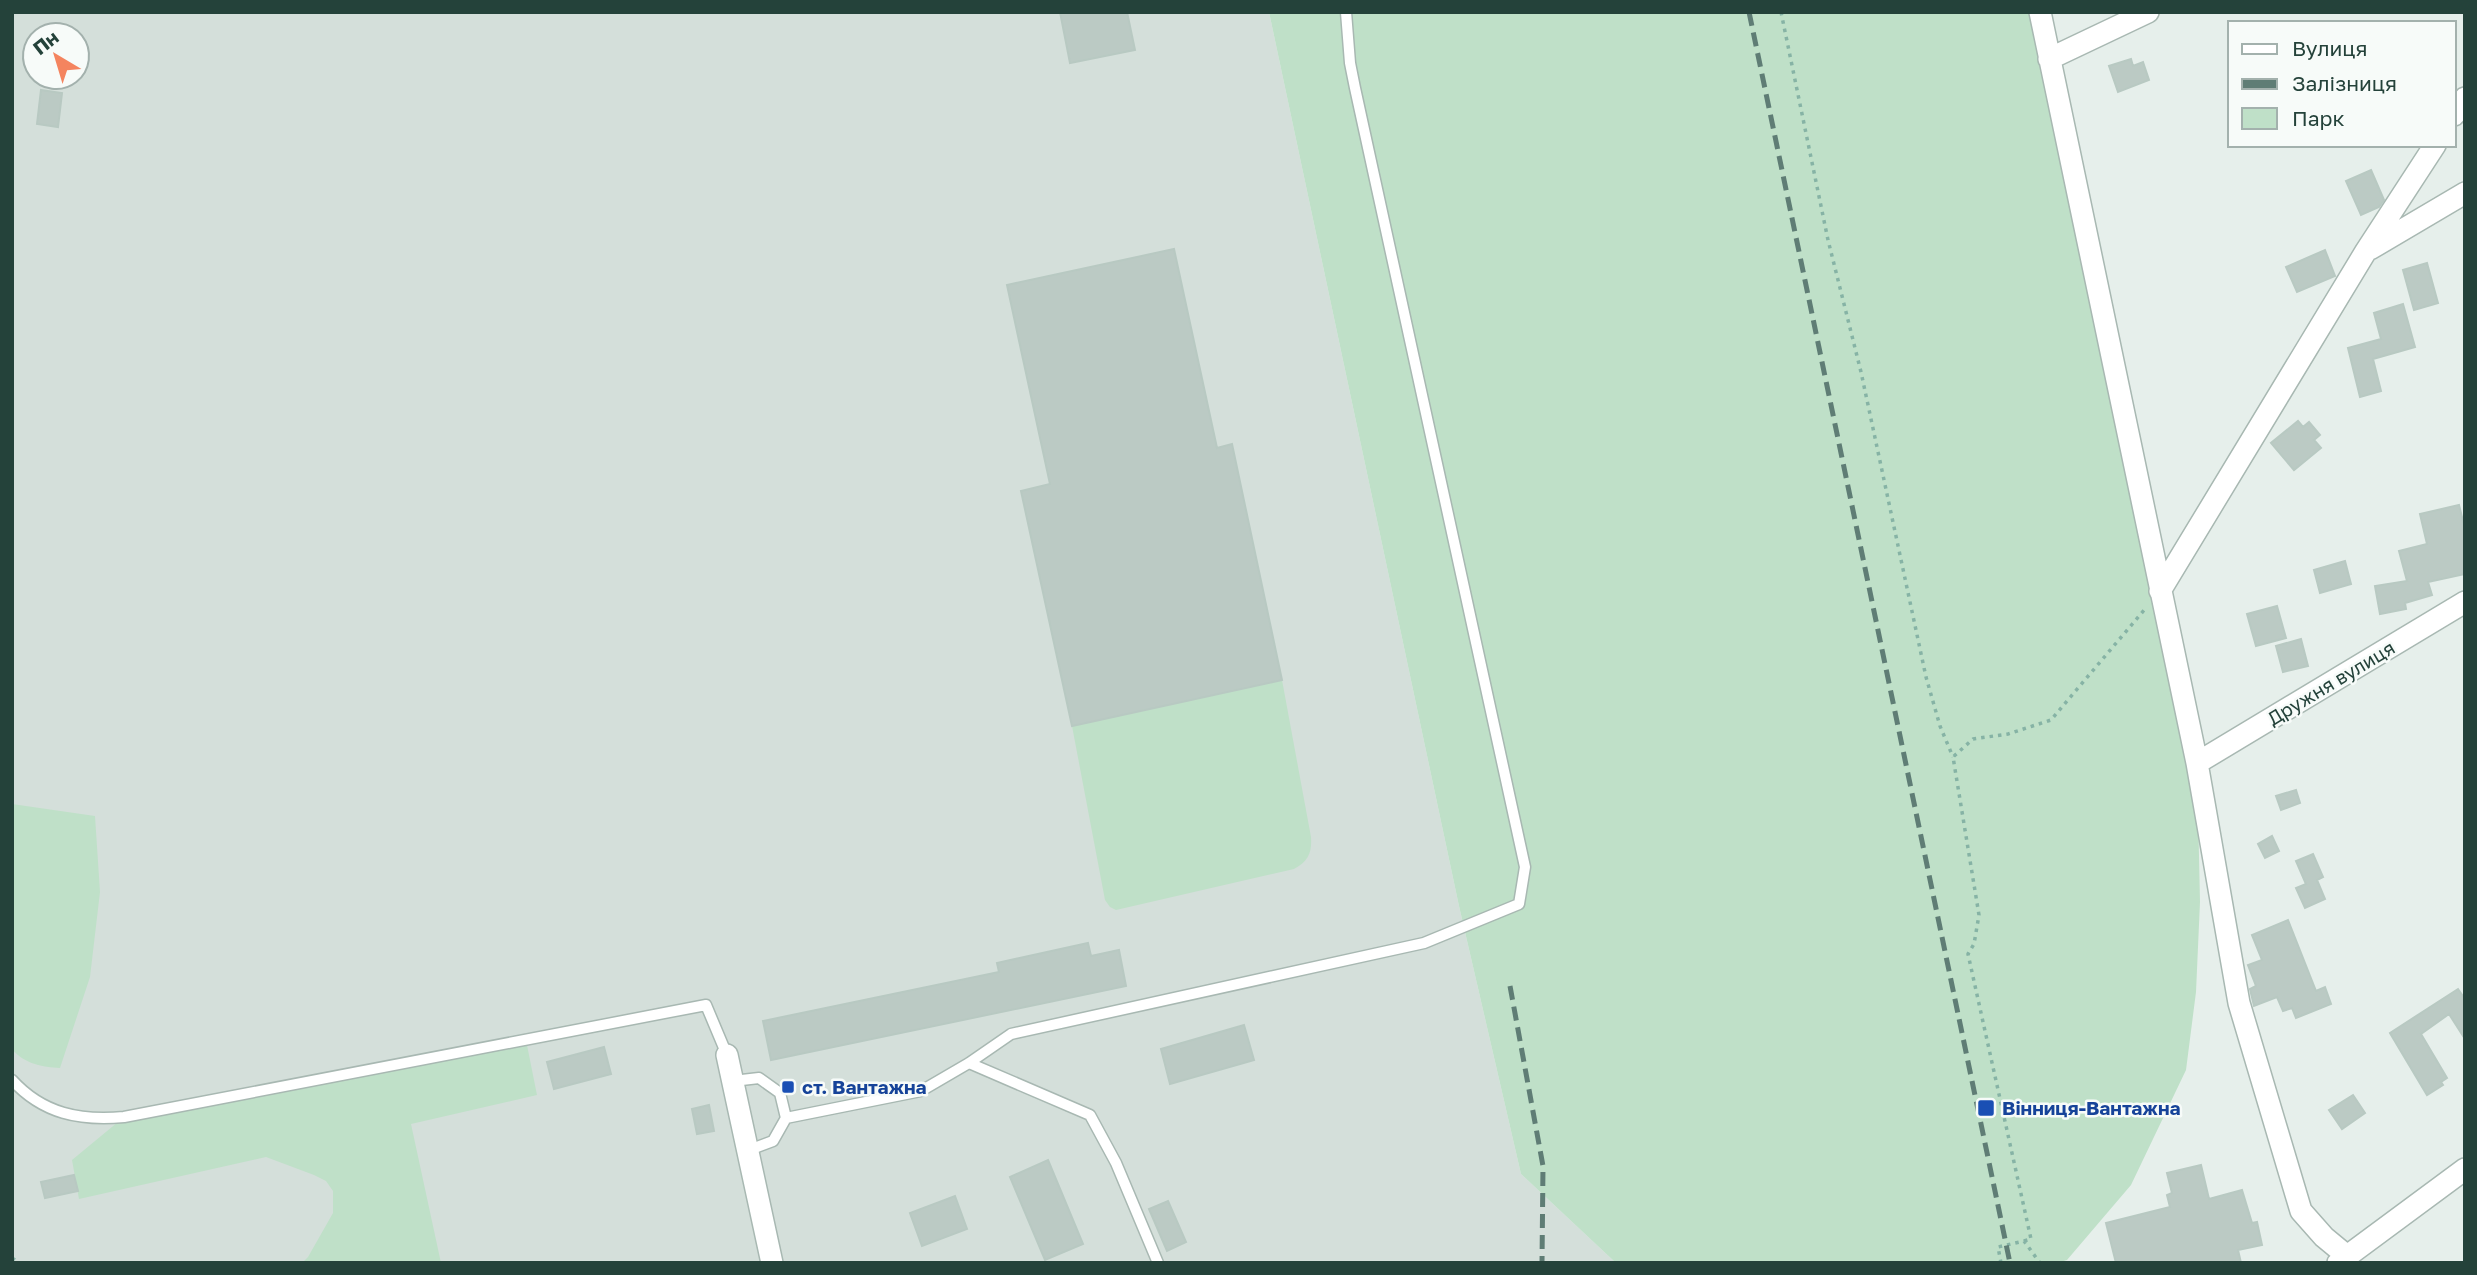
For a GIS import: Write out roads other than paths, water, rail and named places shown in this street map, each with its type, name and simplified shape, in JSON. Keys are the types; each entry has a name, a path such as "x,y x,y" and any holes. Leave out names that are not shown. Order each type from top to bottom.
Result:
{"street":[{"path":"2040,12 2197,763 2239,1003 2301,1211 2343,1259 2465,1169"},
{"path":"2049,59 2148,12"},
{"path":"2160,591 2366,251 2434,147"},
{"path":"2366,251 2465,193"},
{"name":"Дружня вулиця","path":"2197,763 2465,602"},
{"path":"727,1055 772,1263"}],"lane":[{"path":"786,1118 921,1091 1011,1034 1424,943 1519,904 1525,867 1354,88 1346,12"},
{"path":"12,1080 34,1100 58,1112 85,1118 124,1117 706,1005 727,1055"},
{"path":"969,1063 1090,1115 1116,1163 1158,1263"},
{"path":"733,1081 758,1078 780,1093 786,1118 773,1141 748,1150"}],"railway":[{"path":"1749,12 2010,1263"},
{"path":"1510,986 1543,1166 1542,1263"}],"place":[{"name":"ст. Вантажна","path":"788,1087"},
{"name":"Вінниця-Вантажна","path":"1986,1108"}]}
